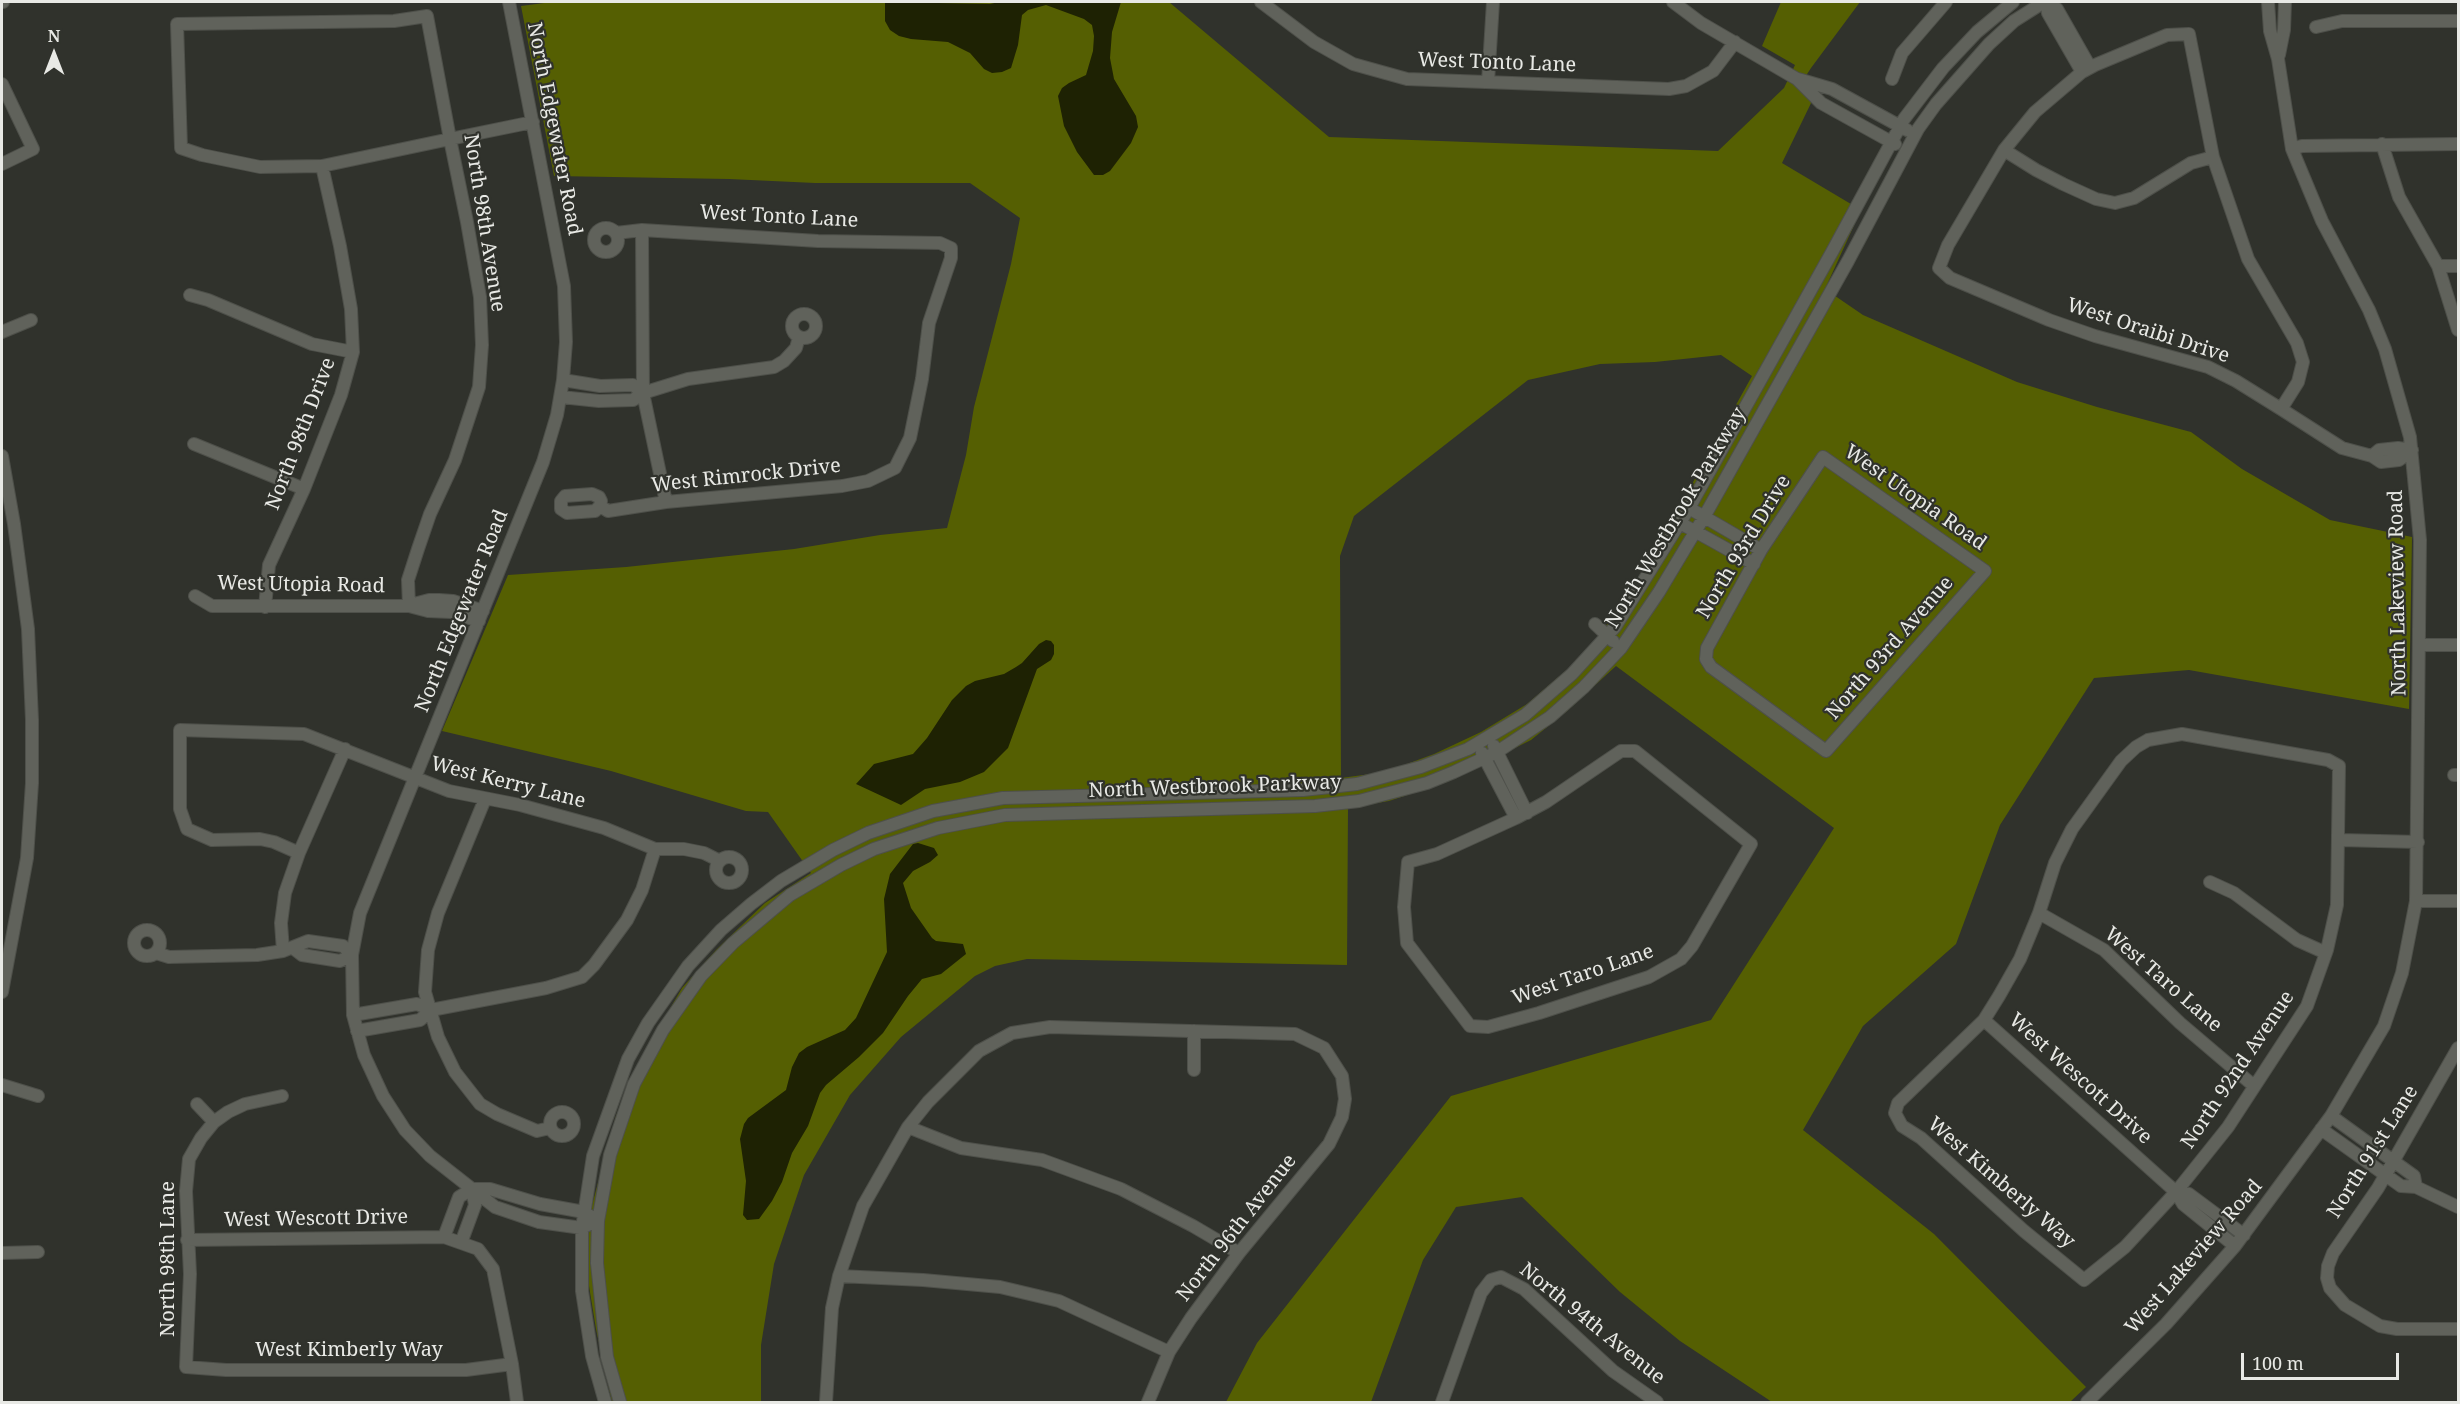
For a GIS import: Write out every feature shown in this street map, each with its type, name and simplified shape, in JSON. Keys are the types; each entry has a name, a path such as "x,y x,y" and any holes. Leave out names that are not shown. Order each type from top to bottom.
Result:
{"street":[{"name":"North Edgewater Road","path":"509,2 564,286 566,342 561,397 543,462 360,913 352,955 354,1015 364,1055 382,1096 405,1130 430,1156 495,1207 521,1217 582,1228"},
{"name":"West Tonto Lane","path":"1261,2 1314,42 1353,64 1407,79 1670,89 1686,86 1713,71 1736,42"},
{"path":"1488,82 1493,2"},
{"path":"1673,2 1701,23 1797,79 1821,104 1906,150"},
{"path":"1892,79 1902,53 1946,2"},
{"name":"North Westbrook Parkway","path":"605,1402 592,1356 586,1322 581,1261 582,1228 593,1156 628,1059 653,1016 688,966 721,930 781,881 832,850 904,820 956,806 1003,798 1303,790 1357,784 1421,767 1476,744 1539,704 1608,637 1644,583 1689,508 1832,252 1899,126 1943,68 1977,32 2013,2"},
{"path":"2046,2 2048,13 2086,70"},
{"name":"North Westbrook Parkway","path":"620,1402 607,1357 599,1294 598,1221 604,1184 616,1135 645,1061 663,1030 701,976 762,917 790,895 841,865 910,836 971,820 1005,814 1315,807 1359,801 1427,783 1485,758 1550,717 1584,687 1621,648 1659,592 1704,517 1848,261 1915,134 1936,104 1989,44 2014,21 2046,2"},
{"path":"2268,2 2270,31 2278,59"},
{"path":"2278,59 2284,30 2285,2"},
{"name":"North 98th Avenue","path":"322,166 260,167 181,148 177,24 394,21 427,16 480,297 482,345 479,387 454,460 430,514 408,579 409,606"},
{"path":"2316,27 2342,21 2458,21"},
{"path":"2213,157 2191,163 2134,198 2115,203 2096,200 2036,171 2004,150 2035,112 2086,70 2135,46 2167,35 2189,34 2213,157 2248,259 2297,344 2303,362 2298,382 2281,409"},
{"name":"North Lakeview Road","path":"2278,59 2292,149 2322,221 2359,290 2385,349 2405,416 2412,450 2420,540 2416,901 2402,974 2384,1026 2321,1129"},
{"path":"1797,79 1832,89 1915,134"},
{"path":"2,84 33,149 2,164"},
{"path":"322,166 533,122"},
{"path":"2382,144 2399,197 2438,266 2458,330"},
{"path":"2292,149 2302,146 2458,144"},
{"name":"West Oraibi Drive","path":"2004,150 1948,245 1939,268 1950,278 2049,320 2095,336 2208,367 2236,381 2342,448 2372,456 2379,450 2398,448 2412,450"},
{"name":"North 98th Drive","path":"265,607 269,565 304,489 341,395 353,352 351,309 322,166"},
{"path":"642,230 643,393 666,502"},
{"name":"West Tonto Lane","path":"616,233 642,230 818,241 940,243 951,248 951,258 929,323 922,379 910,438 895,468"},
{"path":"2438,266 2458,266"},
{"path":"189,295 208,300 312,344 353,352"},
{"path":"2,332 31,320"},
{"path":"561,397 633,400 643,393 688,379 774,368 784,362 796,348 799,337"},
{"path":"563,380 600,386 633,385 643,393"},
{"path":"194,444 304,489"},
{"path":"2,456 28,629 32,741 27,858 2,993"},
{"name":"West Utopia Road","path":"1823,457 1984,571"},
{"name":"North 93rd Drive","path":"1823,457 1761,550 1707,648 1706,659 1711,667 1826,751"},
{"name":"West Rimrock Drive","path":"600,506 608,511 666,502 842,486 868,481 895,468"},
{"path":"1689,508 1761,550"},
{"path":"1680,522 1754,564"},
{"name":"North 93rd Avenue","path":"1826,751 1984,571"},
{"name":"West Utopia Road","path":"195,596 212,606 265,607 409,606 429,600 439,600 462,604 481,616"},
{"path":"1594,624 1621,648"},
{"path":"2419,645 2458,645"},
{"name":"West Kerry Lane","path":"299,853 261,839 212,840 187,829 180,809 180,730 304,734 400,770 448,791 520,805 604,828 655,849 684,849 704,853 720,861"},
{"name":"North 92nd Avenue","path":"2039,913 2055,864 2072,830 2121,761 2148,740 2182,734 2328,760 2339,766 2340,840 2337,905 2326,953 2307,1006 2228,1127 2176,1192 2125,1247 2084,1280"},
{"path":"1490,737 1521,815"},
{"path":"1476,744 1521,815"},
{"path":"288,949 281,924 285,893 299,853 345,749"},
{"name":"West Taro Lane","path":"1621,751 1635,751 1751,844 1692,946 1681,959 1649,977 1539,1013 1488,1027 1470,1026 1407,943 1404,907 1408,862 1437,854 1521,815 1621,751"},
{"path":"1357,784 1359,801"},
{"path":"1252,791 1252,808"},
{"path":"1118,794 1118,810"},
{"path":"485,799 438,913 428,950 425,992 438,1037 455,1072 480,1104 537,1131 550,1128"},
{"path":"2340,840 2418,842"},
{"path":"357,1031 420,1020 431,1010 546,988 582,977 594,965 627,920 642,890 655,849"},
{"path":"2210,882 2234,893 2297,940 2326,953"},
{"path":"2416,901 2458,902"},
{"path":"1984,1020 2020,959 2039,913"},
{"name":"West Taro Lane","path":"2039,913 2104,950 2180,1023 2254,1086"},
{"path":"156,953 169,957 257,955 288,949 308,941 343,946 352,955"},
{"path":"354,1015 417,1004 431,1010"},
{"name":"West Kimberly Way","path":"1984,1020 1898,1103 1895,1113 1902,1126 1921,1138 2024,1231 2084,1280"},
{"name":"West Wescott Drive","path":"1984,1020 2176,1192 2182,1204 2235,1245"},
{"path":"826,1402 832,1308 839,1276 863,1206 908,1127 928,1102 979,1051 1012,1033 1050,1027 1194,1031 1194,1070"},
{"name":"North 96th Avenue","path":"1148,1402 1169,1352 1239,1253 1329,1144 1342,1117 1345,1099 1342,1076 1324,1048 1294,1034 1194,1031"},
{"name":"North 91st Lane","path":"2458,1048 2385,1176 2332,1252 2327,1278 2330,1288 2345,1305 2380,1326 2397,1329 2458,1329"},
{"path":"2,1085 38,1096"},
{"name":"North 98th Lane","path":"186,1367 190,1274 186,1191 189,1159 201,1138 214,1122 244,1104 282,1096"},
{"path":"197,1104 214,1122"},
{"path":"2331,1116 2414,1176 2416,1187"},
{"path":"908,1127 961,1148 1042,1160 1121,1189 1194,1226 1239,1253"},
{"path":"2321,1129 2401,1186 2416,1187 2458,1207"},
{"name":"West Lakeview Road","path":"2087,1402 2166,1324 2244,1235 2321,1129"},
{"path":"461,1243 475,1205 472,1189"},
{"path":"517,1402 513,1364 493,1269 478,1249 444,1237 459,1197 472,1189 490,1189 540,1204 584,1212 598,1221"},
{"name":"West Wescott Drive","path":"2176,1192 2189,1194 2244,1235"},
{"path":"582,1228 598,1221"},
{"name":"West Wescott Drive","path":"187,1240 444,1237"},
{"path":"2,1253 38,1252"},
{"path":"839,1276 1000,1287 1059,1301 1169,1352"},
{"name":"North 94th Avenue","path":"1442,1402 1481,1293 1491,1280 1501,1277 1524,1289 1613,1371 1657,1402"},
{"name":"West Kimberly Way","path":"186,1367 226,1370 466,1370 513,1364"}],"green space":[{"path":"552,2 1169,2 1329,137 1718,151 1784,88 1795,65 1762,46 1781,2 1860,2 1798,88 1813,99 1782,163 1861,210 1825,289 1863,315 2017,382 2097,407 2191,432 2242,469 2330,520 2412,537 2409,709 2189,670 2094,678 2000,825 1956,944 1863,1026 1803,1130 1934,1234 2086,1387 2070,1402 1772,1402 1680,1341 1620,1292 1522,1197 1456,1207 1423,1260 1371,1402 1226,1402 1257,1343 1451,1096 1711,1020 1834,828 1616,666 1531,740 1447,782 1389,801 1348,808 1347,965 1027,959 995,966 975,976 901,1037 850,1095 804,1175 774,1264 761,1345 761,1402 612,1402 589,1286 588,1220 616,1116 639,1062 682,988 717,949 765,903 811,873 768,812 746,811 611,771 442,731 508,575 626,567 794,549 880,535 947,528 1020,218 970,183 815,183 554,176 521,6","holes":["1721,355 1752,376 1633,590 1592,644 1569,668 1527,704 1481,732 1434,754 1385,772 1341,778 1340,556 1354,516 1528,380 1600,364 1655,362"]}],"shaded area":[{"path":"885,2 990,4 999,2 1121,2 1112,32 1110,58 1114,79 1136,116 1138,127 1131,143 1110,171 1103,175 1094,175 1077,152 1064,126 1058,96 1062,88 1086,75 1093,51 1092,25 1084,19 1046,5 1028,10 1022,15 1018,45 1011,68 992,73 984,69 970,53 948,42 899,36 890,30 885,21"},
{"path":"1046,640 1051,641 1054,645 1054,654 1051,660 1037,669 1008,748 984,772 960,782 925,789 901,805 856,784 874,764 913,754 927,738 952,700 966,686 975,681 1004,674 1022,663 1039,644"},
{"path":"918,843 934,848 938,855 913,871 903,883 911,908 932,938 936,941 963,944 966,954 941,974 922,979 883,1033 826,1085 820,1093 808,1126 792,1153 782,1182 772,1201 759,1219 747,1220 743,1215 746,1181 740,1139 744,1124 748,1118 786,1090 792,1067 799,1053 845,1030 856,1018 887,952 884,899 890,874 913,844"}]}
